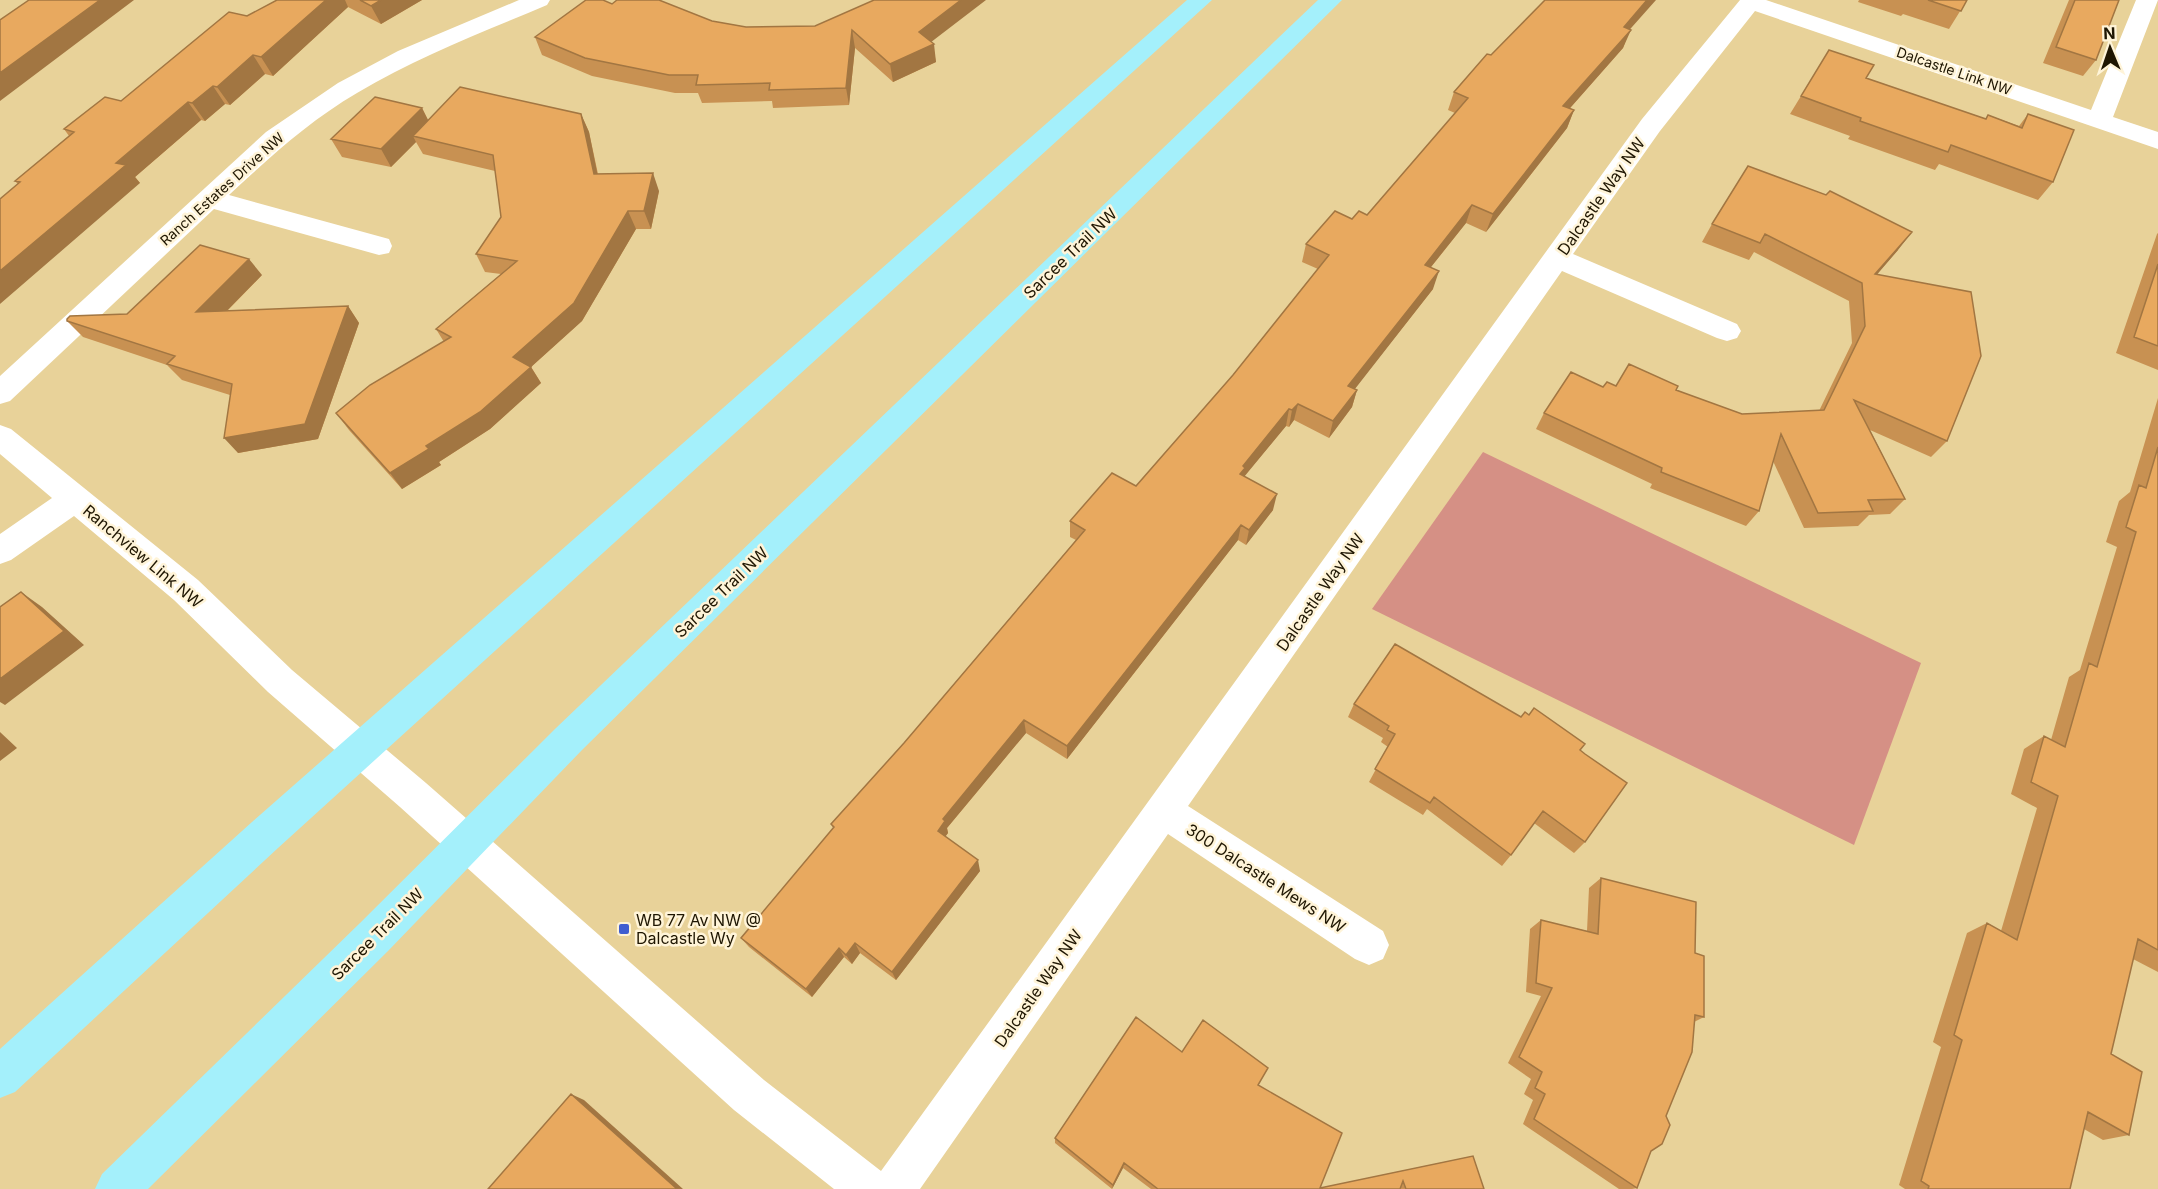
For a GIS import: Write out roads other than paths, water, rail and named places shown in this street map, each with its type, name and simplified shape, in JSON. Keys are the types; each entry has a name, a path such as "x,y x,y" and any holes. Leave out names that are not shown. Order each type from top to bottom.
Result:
{"main road":[{"path":"0,1077 266,836 1201,0"},
{"name":"Sarcee Trail NW","path":"117,1189 374,937 569,739 1331,0"}],"street":[{"name":"Ranch Estates Drive NW","path":"0,393 276,138 347,88 406,56 539,0"},
{"path":"2099,120 2147,0"},
{"name":"Dalcastle Link NW","path":"1751,1 2158,141"},
{"name":"Dalcastle Way NW","path":"894,1189 1651,125 1751,1"},
{"path":"210,199 379,246"},
{"path":"1557,258 1727,331"},
{"name":"Ranchview Link NW","path":"0,438 186,590 280,681 440,818 749,1095 869,1189"},
{"path":"0,551 75,499"},
{"name":"300 Dalcastle Mews NW","path":"1164,811 1368,945"}],"place":[{"name":"WB 77 Av NW @ Dalcastle Wy","path":"624,929"}]}
